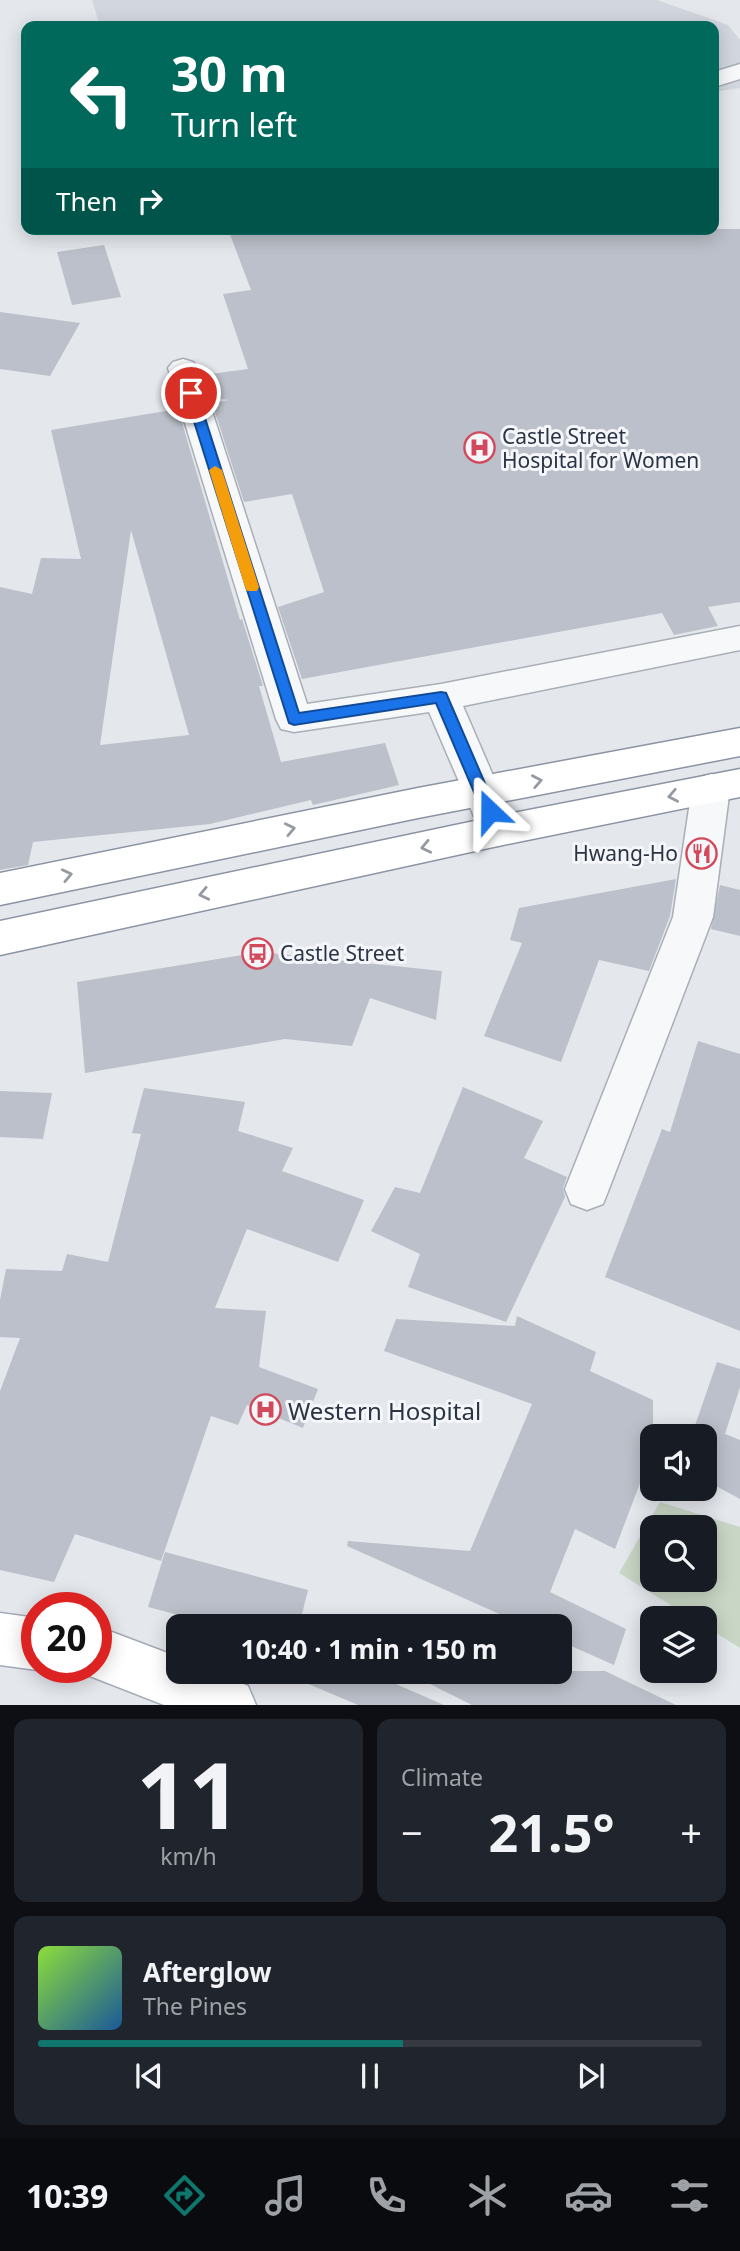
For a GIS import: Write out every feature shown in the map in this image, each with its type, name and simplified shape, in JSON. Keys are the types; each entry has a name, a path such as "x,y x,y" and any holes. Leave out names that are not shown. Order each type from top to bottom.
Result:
{"main road":[{"path":"0,889 418,803 740,741"},
{"path":"0,938 725,785"},
{"path":"0,1639 21,1642"},
{"path":"112,1656 229,1705"}],"street":[{"path":"719,78 740,71"},
{"path":"183,368 294,719 441,697 740,638"},
{"path":"441,697 498,831"},
{"path":"587,1189 693,917 725,785"}],"shaded area":[{"path":"92,0 657,0 717,21 98,21"},
{"path":"719,22 728,25 740,40 740,88 719,91"}],"green space":[{"path":"660,1502 702,1515 652,1515"},
{"path":"717,1520 740,1527 740,1648 717,1634 717,1606 672,1606 650,1592 717,1592"},
{"path":"640,1537 640,1586 619,1573"}],"building":[{"name":"Castle Street Hospital for Women","path":"719,229 740,229 740,602 708,607 718,626 674,635 662,613 302,679 278,607 324,592 292,494 244,502 212,403 229,400 210,398 203,375 248,369 223,294 251,290 230,235 719,235"},
{"path":"104,245 121,297 72,305 57,252"},
{"path":"0,312 80,323 50,376 0,369"},
{"path":"178,409 240,620 242,619 263,686 259,686 281,762 385,743 399,785 313,805 311,800 210,824 33,842 28,865 0,870 0,587 32,594 41,558 81,559 51,430","holes":["131,530 189,735 100,745"]},
{"path":"676,879 670,916 649,971 599,960 561,1062 484,1036 522,943 510,940 519,908"},
{"path":"720,885 740,890 740,936 711,929"},
{"path":"260,952 442,971 436,1020 370,998 352,1046 285,1039 85,1073 77,982"},
{"path":"698,1041 740,1054 740,1331 605,1277 662,1129 670,1132"},
{"path":"463,1087 543,1121 524,1158 567,1177 563,1188 565,1197 506,1322 408,1287 420,1254 371,1231 395,1187 420,1193"},
{"path":"144,1088 245,1102 238,1131 293,1148 282,1171 364,1200 338,1262 247,1229 215,1308 266,1311 259,1367 318,1389 303,1428 247,1405 238,1425 211,1416 161,1561 75,1534 54,1582 0,1570 0,1391 20,1338 0,1337 0,1300 6,1269 62,1271 67,1254 108,1262 141,1134 132,1133"},
{"path":"0,1091 52,1093 43,1139 0,1137"},
{"path":"517,1316 596,1352 590,1371 653,1400 653,1424 640,1424 640,1483 615,1549 575,1529 550,1592 626,1629 614,1665 572,1646 572,1614 499,1614 347,1546 348,1541 470,1551 532,1404 384,1351 396,1319 515,1326"},
{"path":"717,1362 740,1369 740,1387 725,1434 740,1440 740,1499 717,1487 717,1424 696,1424"},
{"path":"165,1552 308,1590 302,1614 175,1614 148,1607"},
{"path":"572,1671 605,1671 676,1705 472,1705 430,1684 572,1684"},
{"path":"309,1684 396,1684 444,1705 358,1705"}],"slow traffic":[{"path":"215,470 252,587"}],"place":[{"name":"Castle Street Hospital for Women","path":"479,448"},
{"name":"Hwang-Ho","path":"701,853"},
{"name":"Castle Street","path":"257,953"},
{"name":"Western Hospital","path":"265,1410"}],"route":[{"path":"191,393 294,719 441,697 490,811"}]}
